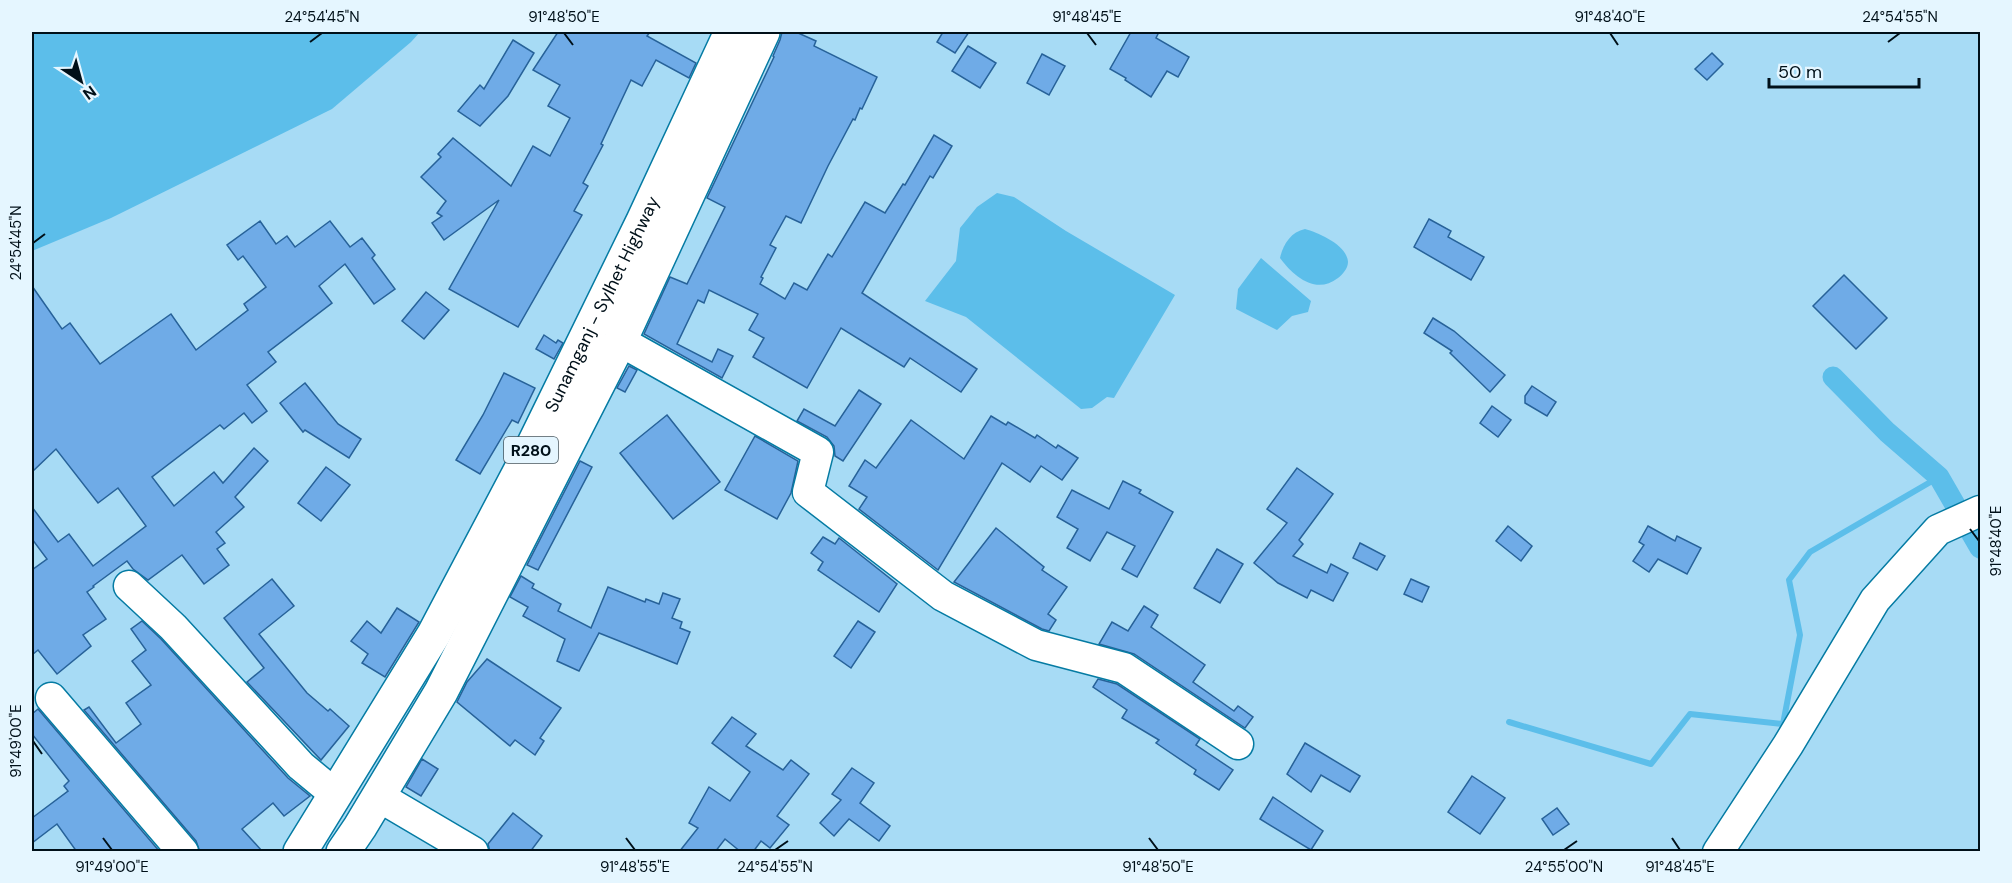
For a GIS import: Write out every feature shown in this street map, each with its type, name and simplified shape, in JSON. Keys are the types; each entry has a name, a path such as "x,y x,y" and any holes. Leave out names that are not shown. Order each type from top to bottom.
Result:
{"main road":[{"name":"Sunamganj - Sylhet Highway","path":"300,852 434,634 528,456 643,221 731,32"},
{"name":"Sunamganj - Sylhet Highway","path":"343,852 441,692 620,341 763,32"}],"street":[{"path":"620,341 818,452 808,492 943,596 1036,645 1124,668 1238,744"},
{"path":"1718,852 1788,744 1875,600 1938,530 1980,511"},
{"path":"129,586 172,627 301,766 336,795"},
{"path":"51,698 183,852"},
{"path":"378,796 473,852"}],"water":[{"path":"32,32 420,32 332,109 111,218 32,251"},
{"path":"997,193 1014,197 1066,231 1175,295 1114,398 1107,397 1092,408 1081,409 966,317 925,301 956,261 960,228 977,207"},
{"path":"1305,229 1338,245 1346,256 1348,264 1345,271 1330,283 1322,285 1306,282 1292,272 1280,258 1288,239"},
{"path":"1261,258 1311,301 1308,312 1292,316 1277,330 1236,309 1238,289"}],"building":[{"path":"558,32 650,32 647,36 696,63 689,78 656,60 642,86 631,80 601,144 603,145 583,183 588,186 574,211 582,215 518,327 449,289 499,200 444,240 432,223 442,216 437,213 446,201 421,177 441,157 438,154 453,138 511,186 533,146 550,156 570,118 548,106 560,85 533,70"},
{"path":"782,32 796,32 816,41 814,46 877,77 862,109 860,108 855,120 853,119 828,166 801,223 786,216 770,245 776,248 761,277 763,278 760,284 785,299 794,283 807,290 828,254 832,257 865,202 885,213 903,184 905,185 934,135 952,146 933,178 930,176 862,293 977,369 961,392 910,358 904,367 841,328 807,388 753,357 764,338 749,330 758,314 709,290 704,303 698,300 677,344 712,362 718,349 733,356 722,378 644,334 670,277 687,284 725,207 707,198 774,57"},
{"path":"943,32 969,32 955,53 937,42"},
{"path":"1131,32 1159,32 1156,38 1189,57 1178,77 1167,71 1151,97 1110,69"},
{"path":"513,40 534,53 508,96 480,126 458,111 480,85 484,89"},
{"path":"968,46 996,63 980,88 952,71"},
{"path":"1712,53 1723,64 1707,80 1695,69"},
{"path":"1042,54 1065,66 1049,95 1027,83"},
{"path":"1429,219 1451,231 1448,237 1484,257 1471,280 1414,247"},
{"path":"260,221 276,244 287,236 295,247 330,221 350,247 362,238 375,255 372,258 395,289 374,304 345,264 319,286 332,303 268,352 276,362 247,385 267,411 252,423 244,413 224,429 220,425 152,477 174,506 214,472 223,483 254,448 268,461 235,497 244,507 216,532 225,543 217,549 229,565 204,584 182,555 148,580 133,569 127,561 87,592 106,619 83,635 91,646 57,674 38,650 32,655 32,570 47,559 32,539 32,507 58,542 69,534 93,566 146,526 118,488 98,503 56,449 32,472 32,286 62,329 70,323 100,364 171,314 196,350 248,310 244,304 266,287 243,256 238,260 227,245"},
{"path":"1844,275 1887,318 1856,349 1813,306"},
{"path":"426,292 449,310 424,339 402,321"},
{"path":"1433,318 1454,331 1505,375 1490,392 1450,353 1452,351 1424,333"},
{"path":"544,335 556,343 558,340 563,343 554,359 536,349"},
{"path":"629,366 637,370 625,392 617,388"},
{"path":"504,373 535,388 518,423 512,420 480,474 456,460 483,415"},
{"path":"305,383 338,424 361,439 349,458 305,430 303,432 280,403"},
{"path":"1532,386 1556,402 1547,416 1525,403 1525,396"},
{"path":"859,390 881,404 843,461 835,456 834,446 827,437 797,421 804,409 835,426"},
{"path":"1492,406 1511,420 1498,437 1480,423"},
{"path":"667,415 720,482 673,519 620,453"},
{"path":"991,416 1006,425 1008,422 1035,438 1037,435 1056,448 1058,445 1078,458 1062,480 1041,466 1030,482 1002,463 938,570 859,509 867,497 849,486 865,460 876,468 911,420 964,459"},
{"path":"755,436 798,461 791,493 777,519 725,490"},
{"path":"580,461 592,467 538,570 527,565"},
{"path":"326,467 350,485 321,521 298,503"},
{"path":"1297,468 1333,494 1299,540 1303,544 1293,556 1327,573 1331,564 1348,573 1333,601 1311,590 1307,598 1278,583 1254,563 1287,523 1267,509"},
{"path":"1123,481 1141,490 1139,493 1173,512 1137,577 1122,569 1135,546 1107,532 1090,561 1067,548 1078,529 1057,517 1072,490 1109,509"},
{"path":"1508,526 1532,546 1521,561 1496,541"},
{"path":"1648,526 1675,541 1677,536 1701,548 1687,574 1658,559 1649,572 1633,561 1644,545 1639,542"},
{"path":"996,528 1044,567 1042,570 1067,587 1048,614 1056,620 1049,631 954,582"},
{"path":"823,537 835,544 839,538 897,584 879,612 818,570 823,562 811,553"},
{"path":"1360,543 1385,556 1377,570 1353,558"},
{"path":"1217,549 1243,564 1220,603 1194,588"},
{"path":"521,576 534,584 532,588 561,604 558,611 591,628 608,587 645,602 646,599 659,604 663,593 680,599 672,618 682,622 680,628 690,632 677,664 599,633 579,671 557,661 565,639 523,616 528,607 510,597"},
{"path":"272,579 294,606 259,634 307,693 349,726 321,760 247,682 264,668 224,618"},
{"path":"1411,579 1429,587 1422,602 1404,594"},
{"path":"1144,606 1158,615 1151,627 1205,665 1193,682 1234,711 1238,706 1253,717 1245,728 1134,654 1099,644 1112,622 1128,631"},
{"path":"397,608 419,622 385,677 362,663 368,654 351,641 367,621 381,633"},
{"path":"142,621 288,778 310,796 284,816 273,803 242,829 262,851 200,852 196,841 84,710 89,707 116,743 141,724 126,703 151,685 132,661 146,650 131,629"},
{"path":"858,621 875,632 851,668 834,656"},
{"path":"487,659 561,708 540,738 544,741 535,755 515,740 510,746 457,702 467,682"},
{"path":"1098,679 1117,684 1200,739 1196,745 1233,770 1219,790 1194,774 1196,770 1156,743 1159,740 1122,718 1127,710 1093,687"},
{"path":"38,709 160,852 77,852 57,824 32,843 32,818 68,791 64,786 69,781 32,734 32,714"},
{"path":"732,717 756,734 746,746 783,770 791,760 809,774 777,816 789,825 770,848 761,841 753,852 741,852 725,839 715,852 679,852 698,828 689,823 709,787 730,801 750,772 712,743"},
{"path":"1305,743 1360,776 1350,792 1321,775 1311,792 1287,774"},
{"path":"422,759 438,769 421,796 406,787"},
{"path":"852,768 874,783 860,803 890,826 879,841 849,819 834,836 820,823 841,800 832,794"},
{"path":"1472,776 1505,798 1480,834 1448,812"},
{"path":"1273,797 1323,831 1311,850 1260,819"},
{"path":"1557,808 1569,824 1553,835 1542,819"},
{"path":"513,813 542,836 530,852 490,852 488,844"}],"waterway":[{"path":"1833,377 1887,432 1939,477 1980,548"},
{"path":"1509,722 1651,764 1690,714 1783,724 1800,635 1789,580 1810,552 1939,477"}]}
